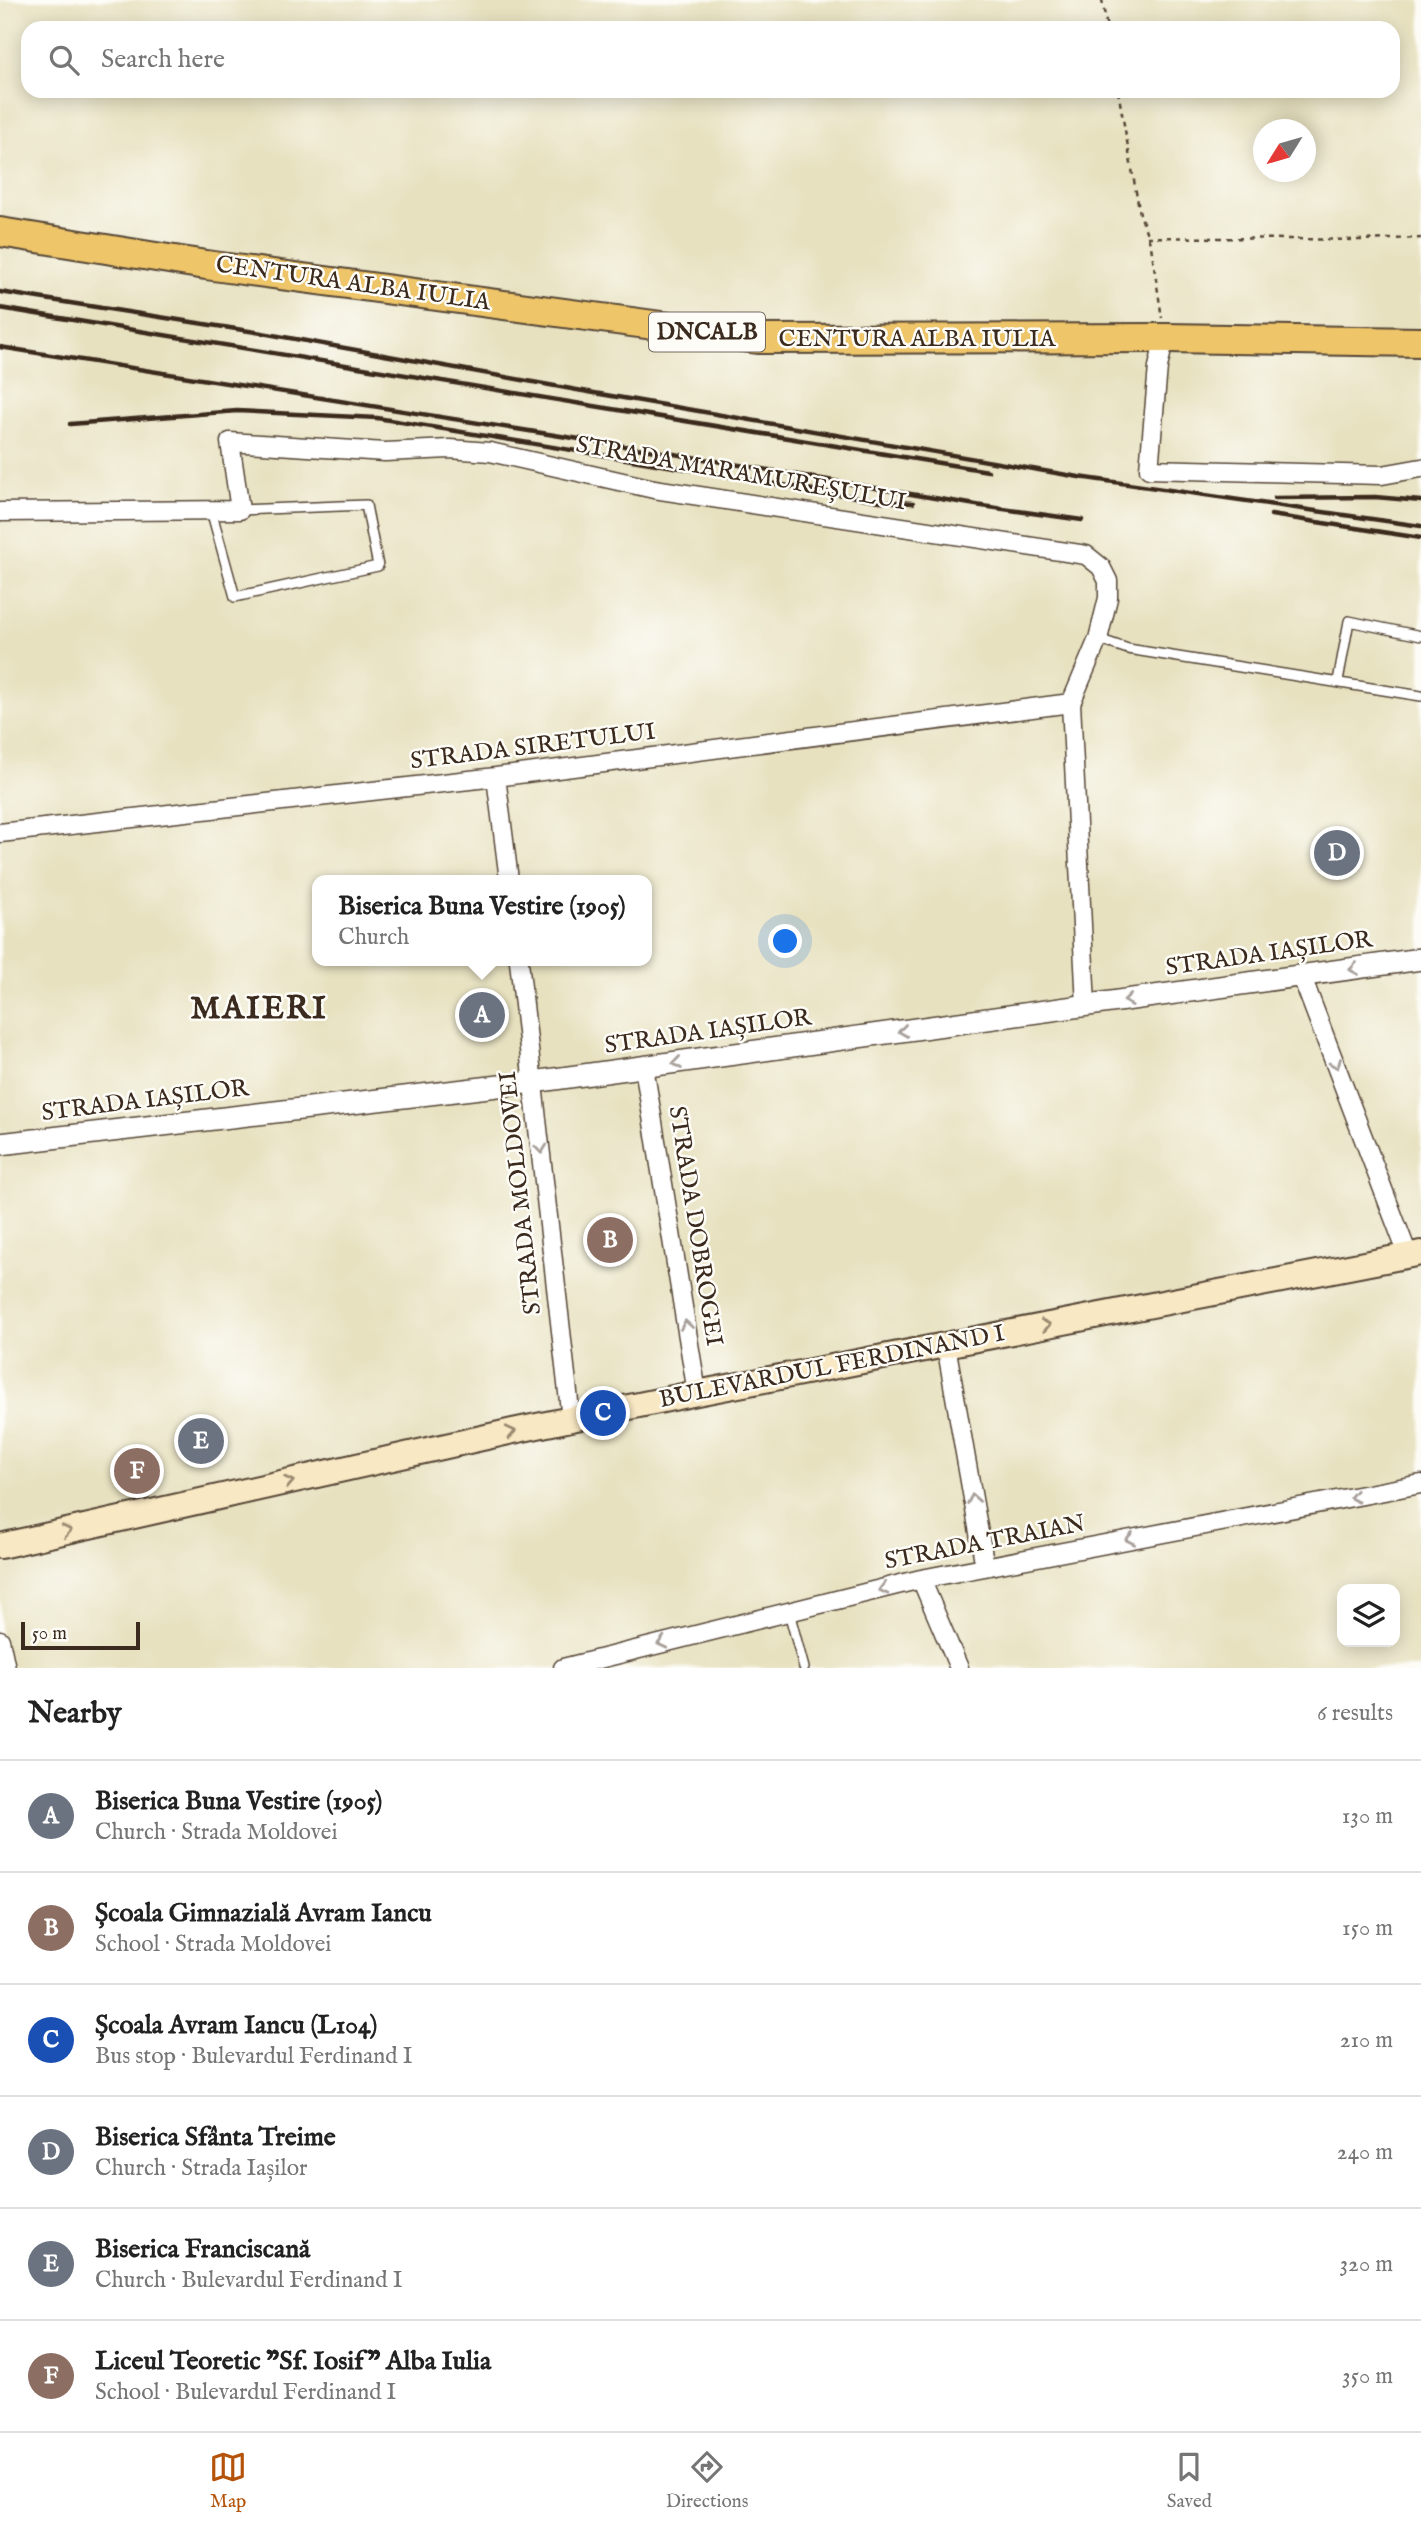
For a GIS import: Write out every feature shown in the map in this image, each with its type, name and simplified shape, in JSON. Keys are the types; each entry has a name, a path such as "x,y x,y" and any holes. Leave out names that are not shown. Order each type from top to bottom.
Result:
{"main road":[{"name":"CENTURA ALBA IULIA","path":"0,232 206,265 758,339 1165,338 1421,342"},
{"name":"BULEVARDUL FERDINAND I","path":"0,1546 571,1419 1415,1254"}],"street":[{"path":"1165,338 1158,367 1149,469 1382,475 1421,468"},
{"name":"STRADA MARAMUREȘULUI","path":"240,510 230,442 385,452 450,449 490,452 654,489 1087,555 1101,567 1108,581 1108,598 1098,639 1071,703 1086,1006"},
{"path":"0,512 240,510"},
{"name":"STRADA SIRETULUI","path":"0,833 496,776 1071,703"},
{"path":"496,776 508,875"},
{"name":"STRADA IAȘILOR","path":"0,1144 533,1082 1421,959"},
{"name":"STRADA MOLDOVEI","path":"520,966 571,1419"},
{"path":"1302,977 1415,1254"},
{"name":"STRADA DOBROGEI","path":"644,1067 697,1393"},
{"path":"946,1345 985,1567"},
{"name":"STRADA TRAIAN","path":"563,1668 921,1579 1421,1484"},
{"path":"921,1579 959,1668"},
{"path":"0,1640 6,1668"}],"lane":[{"path":"211,510 235,597 378,566 366,505 240,510"},
{"path":"1338,681 1349,621 1421,636"},
{"path":"1098,639 1128,649 1421,696"},
{"path":"789,1612 803,1668"}],"path":[{"path":"1102,0 1106,21"},
{"path":"1119,98 1140,214 1151,246 1165,338"},
{"path":"1147,237 1360,240 1421,238"}],"railway":[{"path":"0,292 262,333 1079,477 1421,526"},
{"path":"0,308 988,471"},
{"path":"0,347 1082,520"},
{"path":"70,424 237,411 377,418 880,501 913,503"},
{"path":"1275,498 1375,497 1421,501"},
{"path":"1271,515 1421,538"}],"place":[{"name":"Biserica Sfânta Treime","path":"1337,853"},
{"name":"Biserica Buna Vestire (1905)","path":"482,1015"},
{"name":"Școala Gimnazială Avram Iancu","path":"610,1240"},
{"name":"Școala Avram Iancu (L104)","path":"603,1413"},
{"name":"Biserica Franciscană","path":"201,1441"},
{"name":"Liceul Teoretic \"Sf. Iosif\" Alba Iulia","path":"137,1471"}],"district":[{"name":"MAIERI","path":"259,1009"}]}
